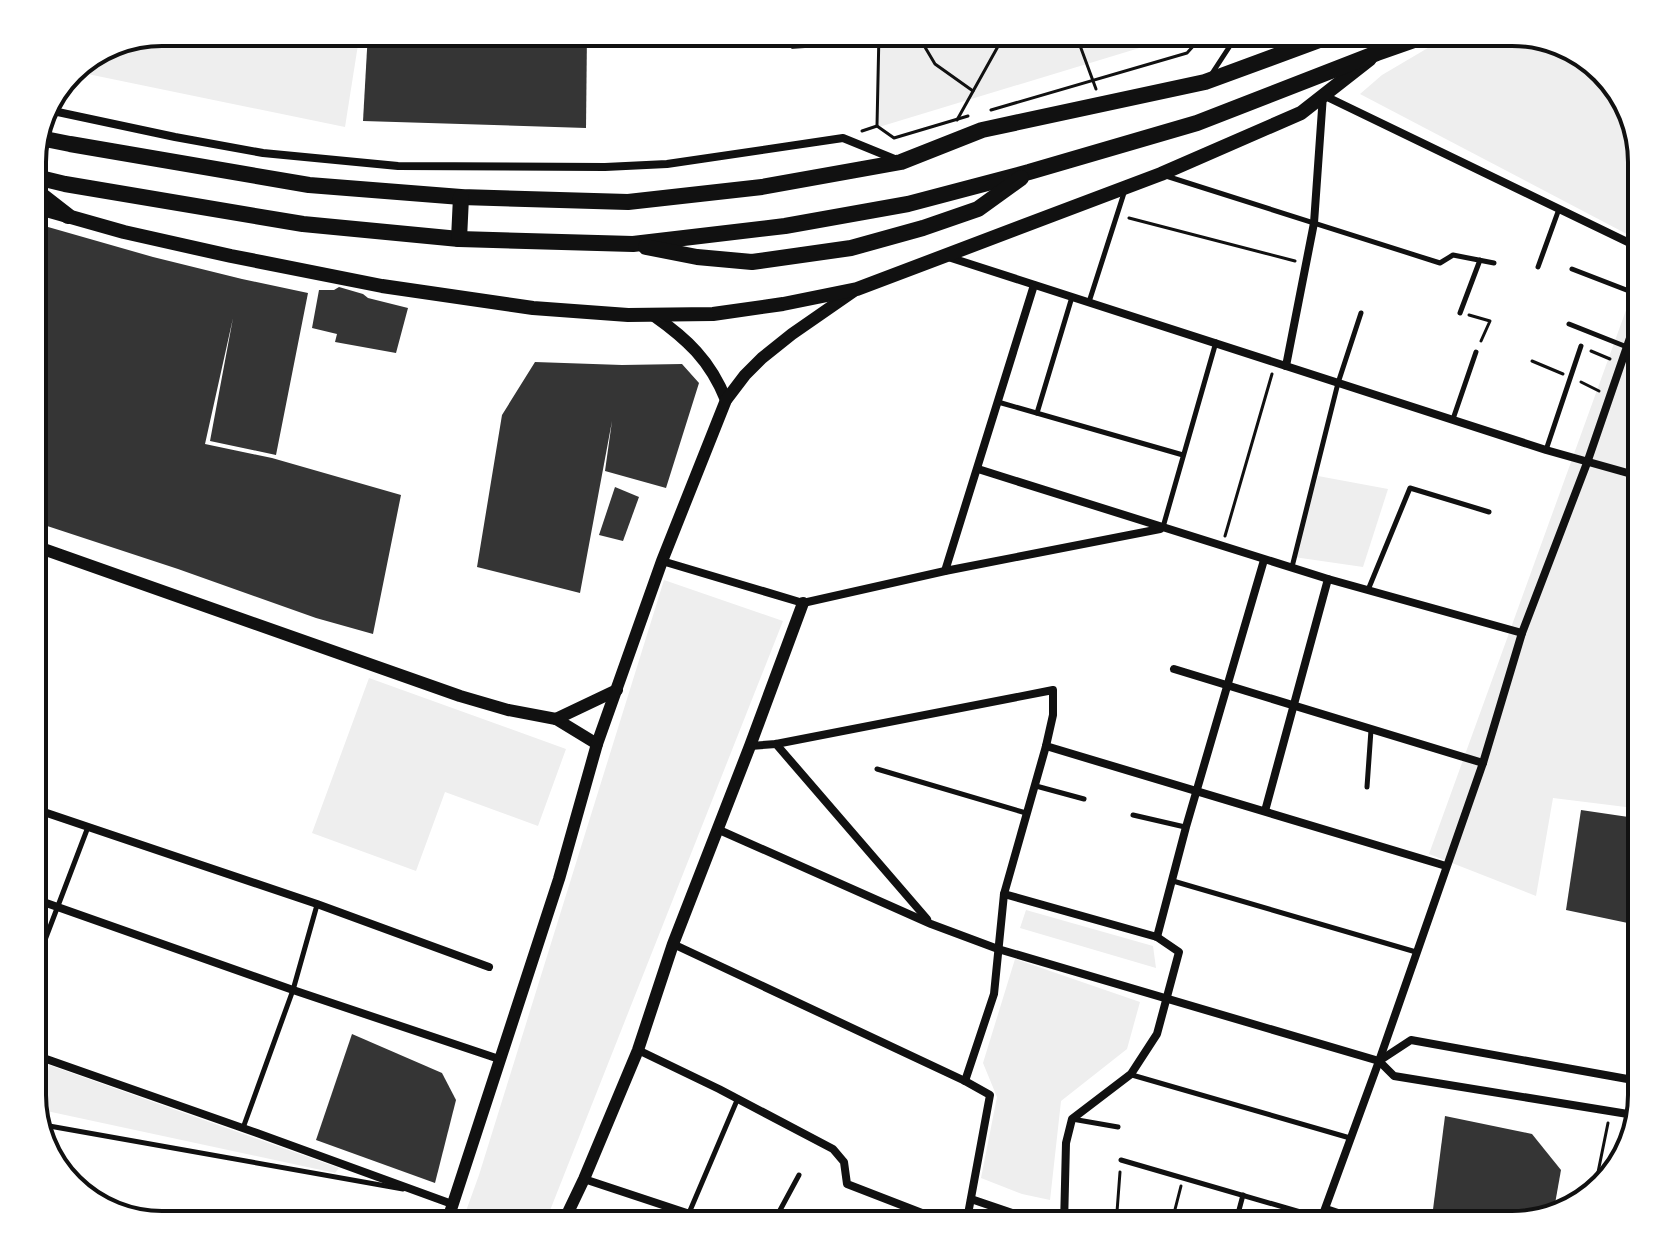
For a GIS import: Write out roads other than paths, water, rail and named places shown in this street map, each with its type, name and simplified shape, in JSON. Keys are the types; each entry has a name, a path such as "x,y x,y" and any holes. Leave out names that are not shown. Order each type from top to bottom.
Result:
{"main road":[{"path":"49,140 309,185 461,197 628,202 762,187 901,162 982,130 1205,82 1303,46"},
{"path":"46,179 303,224 459,239 633,244 785,226 908,204 1197,123 1397,46"},
{"path":"46,210 124,232 382,286 533,308 628,315 713,314 857,289 1161,174 1301,113 1377,53"},
{"path":"633,244 697,257 752,262 851,248 978,209 1029,172"},
{"path":"459,239 461,197"},
{"path":"46,199 68,216"}],"street":[{"path":"1286,366 1314,223 1323,95 1628,242"},
{"path":"58,112 263,153 398,166 605,167 667,164 843,138 901,162"},
{"path":"945,255 1452,420 1628,473"},
{"path":"945,571 1034,285"},
{"path":"450,1211 559,879 597,744 662,561 726,400 762,358 857,289"},
{"path":"653,315 676,331 708,364 726,400"},
{"path":"1324,1211 1483,763 1522,633 1587,463 1628,344"},
{"path":"978,469 1264,560 1522,633"},
{"path":"662,561 803,603 1163,528"},
{"path":"46,550 460,696 508,710 556,719 597,744"},
{"path":"1157,937 1264,560"},
{"path":"1265,811 1328,579"},
{"path":"569,1211 638,1050 673,944 803,603"},
{"path":"1174,669 1483,763"},
{"path":"556,719 617,690"},
{"path":"750,746 776,744 1053,690 1053,715 1046,746 1004,894 994,994 965,1081"},
{"path":"776,744 931,924"},
{"path":"1046,746 1446,866"},
{"path":"46,813 317,904 489,967"},
{"path":"717,829 931,924 998,949 1379,1061 1394,1076 1626,1114"},
{"path":"1004,894 1157,937 1179,952 1157,1034 1131,1074 1072,1119 1066,1143 1064,1211"},
{"path":"46,903 499,1059"},
{"path":"673,944 990,1095 969,1211"},
{"path":"1379,1061 1411,1040 1628,1079"},
{"path":"638,1050 738,1098 833,1149 844,1162 847,1184 917,1211"},
{"path":"46,1059 452,1204"},
{"path":"584,1179 679,1211"},
{"path":"971,1199 1006,1211"}],"lane":[{"path":"1205,82 1229,46"},
{"path":"1161,174 1440,263 1453,255 1494,263"},
{"path":"1089,302 1125,187"},
{"path":"1538,267 1559,209"},
{"path":"1460,313 1480,260"},
{"path":"1572,269 1628,291"},
{"path":"1037,413 1072,297"},
{"path":"1291,568 1338,383 1361,313"},
{"path":"1569,324 1627,347"},
{"path":"1163,528 1216,342"},
{"path":"1546,450 1581,346"},
{"path":"1452,420 1476,352"},
{"path":"997,402 1183,455"},
{"path":"1367,591 1410,488 1489,512"},
{"path":"1367,787 1371,730"},
{"path":"877,769 1026,813"},
{"path":"1036,786 1084,799"},
{"path":"1133,815 1186,827"},
{"path":"46,938 88,827"},
{"path":"1172,881 1416,952"},
{"path":"243,1128 293,990 317,904"},
{"path":"1131,1074 1350,1138"},
{"path":"689,1211 738,1098"},
{"path":"1072,1119 1118,1127"},
{"path":"50,1126 420,1192"},
{"path":"1121,1160 1300,1211"},
{"path":"780,1211 799,1175"},
{"path":"1239,1211 1243,1195"}]}
